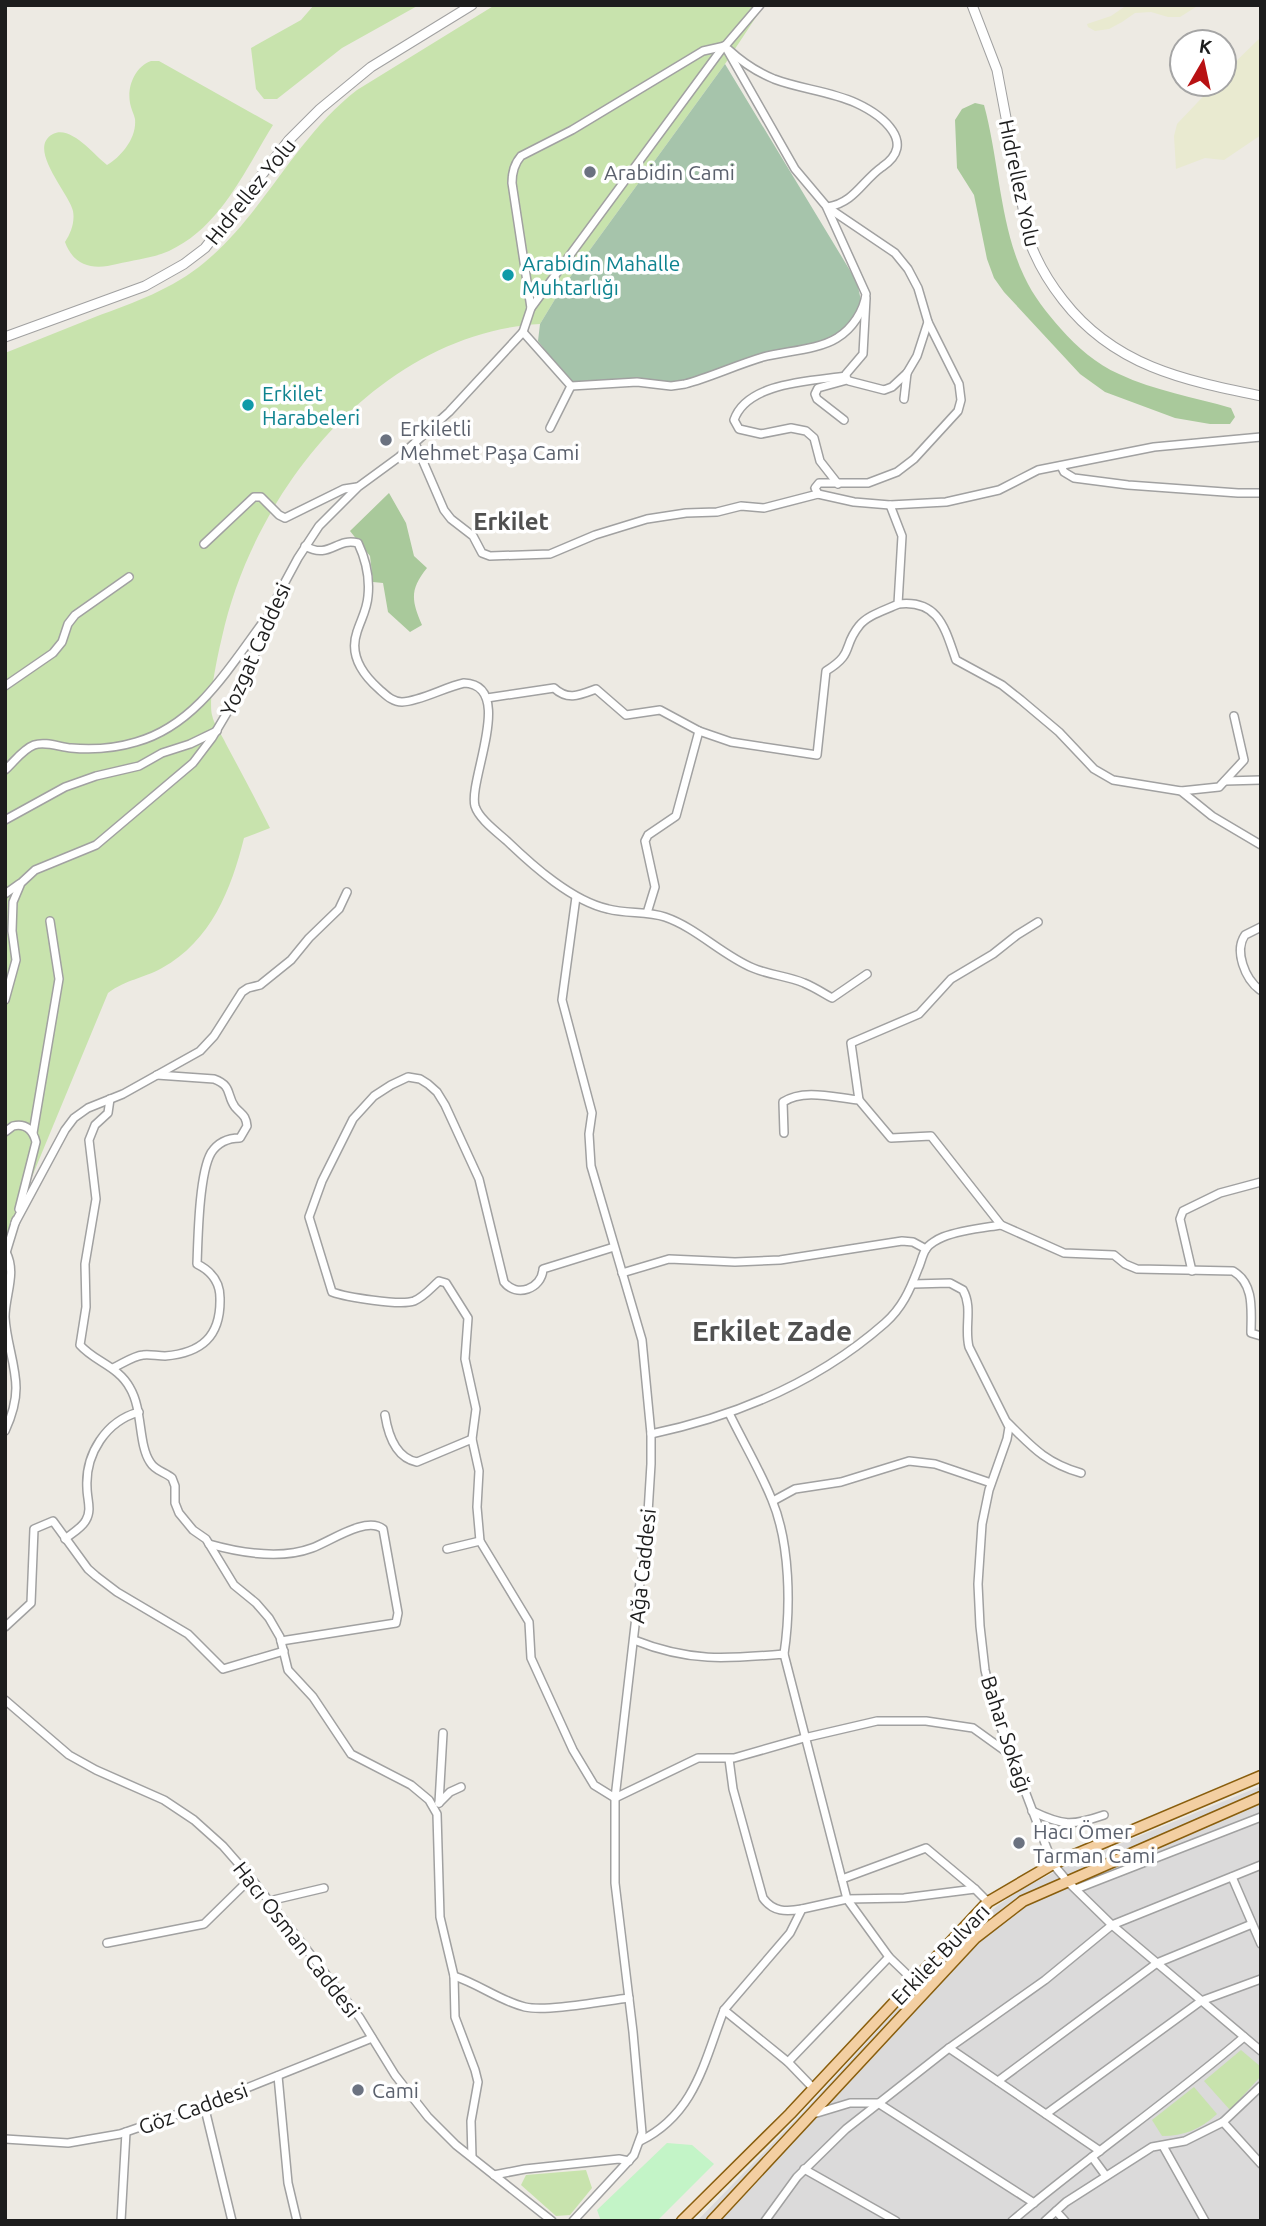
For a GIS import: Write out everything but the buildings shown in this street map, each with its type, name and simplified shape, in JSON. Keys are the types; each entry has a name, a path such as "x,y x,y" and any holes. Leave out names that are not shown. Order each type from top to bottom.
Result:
{"main road":[{"name":"Erkilet Bulvarı","path":"682,2221 814,2089 988,1902 1053,1864 1261,1776"},
{"name":"Erkilet Bulvarı","path":"712,2221 975,1938 1023,1901 1072,1886 1261,1797"}],"street":[{"name":"Hıdrellez Yolu","path":"5,337 145,286 184,264 205,248 289,140 329,101 387,56 472,5"},
{"path":"571,386 523,332 531,308 724,46 760,5"},
{"name":"Hıdrellez Yolu","path":"972,5 997,70 1025,227 1038,262 1054,289 1093,332 1131,358 1180,377 1261,396"},
{"path":"724,46 747,64 772,78 856,103 895,133 898,145 892,160 872,175 851,198 827,207"},
{"path":"724,46 795,169 827,207 865,289 863,354 846,378 818,388 815,394 817,399 844,420"},
{"path":"531,308 512,183 512,172 517,161 521,156 572,130 703,51 724,46"},
{"path":"818,494 815,488 819,483 868,483 897,472 914,459 958,411 961,400 959,384 928,322 918,288 902,260 881,242 827,207"},
{"path":"571,386 636,382 671,386 685,384 754,360 827,343 850,328 866,298"},
{"path":"838,484 820,461 814,438 806,431 791,428 761,434 738,429 734,420 736,414 748,402 770,388 846,378 884,390 892,387 907,373 917,356 928,322"},
{"name":"Yozgat Caddesi","path":"5,894 35,870 96,845 182,774 203,751 217,730 251,664 271,612 305,546 332,512 358,487 415,443 463,398 523,332"},
{"path":"904,399 907,373"},
{"path":"550,428 571,386"},
{"path":"415,443 447,515 473,536 480,551 487,556 550,554 595,535 647,519 717,512 741,506 764,508 818,494 853,502 890,505 937,503 976,497 1013,484 1038,470 1154,447 1261,437"},
{"path":"1061,466 1067,475 1077,479 1261,493"},
{"path":"204,544 254,497 261,497 285,518 344,489 358,487"},
{"path":"890,505 902,536 898,604"},
{"path":"305,546 321,551 334,549 345,541 358,543 366,562 368,596 355,637 355,651 362,670 384,695 393,700 406,701 464,682 478,686 487,698 488,733 474,797 476,810 519,853 576,897 608,909 647,913 676,922 753,968 804,983 832,998 867,974"},
{"path":"5,686 53,653 62,642 68,624 75,615 129,577"},
{"path":"487,698 554,688 561,694 576,696 596,689 626,715 660,710 699,731 731,742 817,755 826,671 844,660 856,630 862,623 898,604 918,605 935,614 946,630 956,660 1002,685 1021,699 1059,732 1094,769 1113,780 1181,791 1219,787 1244,760 1234,716"},
{"path":"5,769 34,745 73,748 122,745 155,735 175,724 201,702 271,612"},
{"path":"5,820 65,787 96,776 139,766 162,753 190,744 217,730"},
{"path":"647,913 655,887 645,841 648,835 676,816 699,731"},
{"path":"1225,781 1261,780"},
{"path":"1181,791 1212,817 1261,845"},
{"path":"5,1000 16,960 12,931 13,902 21,883"},
{"path":"15,1223 69,1124 88,1108 156,1075 205,1046 242,992 260,985 291,960 309,937 339,909 347,892"},
{"name":"Ağa Caddesi","path":"573,2221 629,2161 640,2141 642,2126 615,1883 615,1798 649,1501 651,1434 642,1340 591,1166 589,1134 592,1113 562,1000 576,897"},
{"path":"5,1431 14,1407 16,1385 6,1328 6,1305 12,1270 6,1254 36,1147 33,1133 59,979 50,921"},
{"path":"1038,922 993,954 951,979 919,1014 851,1043 859,1100 891,1138 931,1136 1001,1224 1064,1253 1114,1255 1125,1264 1143,1270 1233,1271 1239,1274 1250,1293 1251,1333 1261,1336"},
{"path":"1260,990 1247,976 1241,944 1245,934 1261,928"},
{"path":"113,1368 141,1354 163,1356 195,1350 206,1343 213,1332 220,1305 219,1290 211,1273 197,1264 201,1199 211,1153 223,1142 240,1138 247,1126 244,1114 235,1107 222,1082 214,1079 156,1075"},
{"path":"614,1247 542,1269 542,1278 536,1285 528,1289 513,1290 504,1282 479,1179 438,1092 420,1079 404,1079 374,1096 353,1119 322,1181 309,1217 332,1292 343,1296 405,1303 424,1295 439,1281 446,1283 468,1318 465,1359 476,1409 472,1439 479,1471 477,1507 480,1541 528,1622 531,1658 573,1750 594,1785 615,1798 698,1758 708,1756 729,1759 877,1721 926,1721 974,1728 1012,1756"},
{"path":"784,1133 783,1102 791,1097 806,1095 859,1100"},
{"path":"110,1099 108,1113 96,1125 89,1140 96,1199 85,1264 86,1307 79,1342 83,1349 113,1368 131,1390 139,1412 149,1462 172,1478 178,1513 193,1530 206,1539 229,1578 262,1610 281,1641 288,1670 306,1687 351,1754 411,1784 437,1806"},
{"path":"5,1132 13,1126 22,1125 33,1133"},
{"path":"1192,1270 1180,1219 1182,1211 1220,1193 1261,1182"},
{"path":"651,1434 729,1413 788,1388 843,1356 894,1314 912,1284 926,1249 945,1236 1001,1224"},
{"path":"622,1273 669,1259 735,1262 780,1260 902,1241 913,1242 926,1249"},
{"path":"912,1284 950,1283 963,1290 968,1305 969,1346 1008,1423 1037,1452 1062,1467 1081,1473"},
{"path":"65,1539 88,1517 87,1478 99,1443 116,1423 139,1412"},
{"path":"729,1413 773,1501 782,1534 788,1596 784,1654 847,1899 889,1957 914,1981"},
{"path":"385,1415 395,1446 404,1458 413,1462 472,1439"},
{"name":"Bahar Sokağı","path":"1008,1423 1009,1435 991,1483 982,1524 979,1563 980,1626 989,1691 1053,1864 1112,1926 1261,2051"},
{"path":"773,1501 794,1489 841,1482 909,1461 935,1464 991,1483"},
{"path":"5,1627 31,1603 34,1529 53,1521 96,1576 117,1592 188,1634 223,1669 284,1651"},
{"path":"209,1544 254,1553 284,1553 310,1549 369,1524 383,1530 398,1613 396,1623 281,1641"},
{"path":"447,1549 480,1541"},
{"path":"634,1640 666,1652 710,1659 784,1654"},
{"name":"Hacı Osman Caddesi","path":"5,1700 69,1755 96,1770 150,1793 186,1815 223,1846 360,2018 416,2104 472,2157 552,2221"},
{"path":"443,1732 437,1806 440,1917 454,1976 456,2017 478,2082 471,2121 472,2157"},
{"path":"729,1759 733,1788 763,1898 769,1906 787,1911 847,1899 904,1898 975,1889"},
{"path":"437,1806 450,1791 461,1787"},
{"path":"1032,1811 1052,1821 1066,1824 1104,1815"},
{"path":"1072,1886 1261,1816"},
{"path":"842,1879 926,1848 988,1902"},
{"path":"765,2221 804,2169 833,2140 949,2048 1045,1980 1112,1926 1261,1865"},
{"path":"1232,1877 1261,1944"},
{"path":"107,1943 204,1924 251,1878"},
{"path":"269,1901 324,1888"},
{"path":"640,2141 670,2122 685,2104 696,2084 724,2010 790,1933 802,1909"},
{"path":"998,2081 1157,1963 1252,1924"},
{"path":"788,2062 889,1957"},
{"path":"454,1976 513,2003 535,2009 629,1998"},
{"path":"1046,2115 1200,2001 1261,1979"},
{"path":"724,2010 788,2062 814,2089"},
{"name":"Göz Caddesi","path":"5,2139 68,2143 126,2132 204,2105 372,2038"},
{"path":"1013,2221 1244,2038"},
{"path":"949,2048 1100,2151"},
{"path":"278,2076 288,2183 297,2221"},
{"path":"1045,2221 1066,2202 1152,2147 1195,2137 1223,2122 1261,2086"},
{"path":"807,2119 840,2104 877,2104 1034,2203"},
{"path":"204,2105 232,2221"},
{"path":"1223,2122 1261,2164"},
{"path":"121,2221 126,2132"},
{"path":"1163,2146 1205,2221"},
{"path":"1091,2157 1106,2176"},
{"path":"494,2175 619,2159 629,2161"},
{"path":"804,2169 897,2221"},
{"path":"1056,2211 1065,2221"}],"shaded area":[{"path":"1261,1786 1261,2221 697,2221 804,2111 966,1934 997,1906 1022,1889 1066,1866"}],"green space":[{"path":"314,5 419,5 342,48 277,99 264,99 256,89 251,48 301,20"},
{"path":"495,5 764,5 725,64 560,291 540,324 482,334 427,356 378,388 333,429 294,476 263,527 238,582 222,637 211,698 216,726 270,828 244,838 225,895 206,929 194,944 162,968 108,993 5,1242 5,353 138,301 193,272 226,243 315,130 335,109 357,90"},
{"path":"1127,5 1199,5 1180,17 1151,12 1135,13 1109,29 1095,31 1088,27 1087,24 1111,16"},
{"path":"1261,37 1261,135 1224,160 1205,158 1176,169 1174,136 1177,124 1202,98 1238,98 1238,59"},
{"path":"151,61 159,61 273,125 230,196 203,228 187,241 150,257 109,266 86,265 74,257 65,242 72,227 73,211 46,160 46,141 53,134 67,134 82,142 107,165 112,162 131,140 135,126 129,97 133,78"},
{"path":"725,64 857,282 863,310 844,337 767,357 693,383 579,385 570,382 538,341 540,324 560,291"},
{"path":"975,103 984,105 1016,257 1036,297 1061,329 1087,354 1119,374 1146,385 1231,408 1235,417 1230,424 1210,424 1175,418 1105,392 1080,374 1004,292 994,278 987,259 974,195 957,168 955,120 962,109"},
{"path":"389,493 406,523 414,556 427,568 414,595 422,625 410,632 388,612 383,583 373,582 370,556 350,531"},
{"path":"1241,2050 1261,2067 1261,2076 1230,2110 1204,2081"},
{"path":"1194,2087 1217,2114 1192,2131 1162,2136 1152,2120"},
{"path":"667,2143 692,2145 714,2164 657,2221 601,2221 597,2210"},
{"path":"586,2170 592,2188 570,2215 556,2216 521,2185 526,2175"}],"place":[{"name":"Arabidin Cami","path":"590,172"},
{"name":"Arabidin Mahalle Muhtarlığı","path":"508,275"},
{"name":"Erkilet Harabeleri","path":"248,405"},
{"name":"Erkiletli Mehmet Paşa Cami","path":"386,440"},
{"name":"Hacı Ömer Tarman Cami","path":"1019,1843"},
{"name":"Cami","path":"358,2090"}],"district":[{"name":"Erkilet","path":"511,521"},
{"name":"Erkilet Zade","path":"772,1330"}]}
